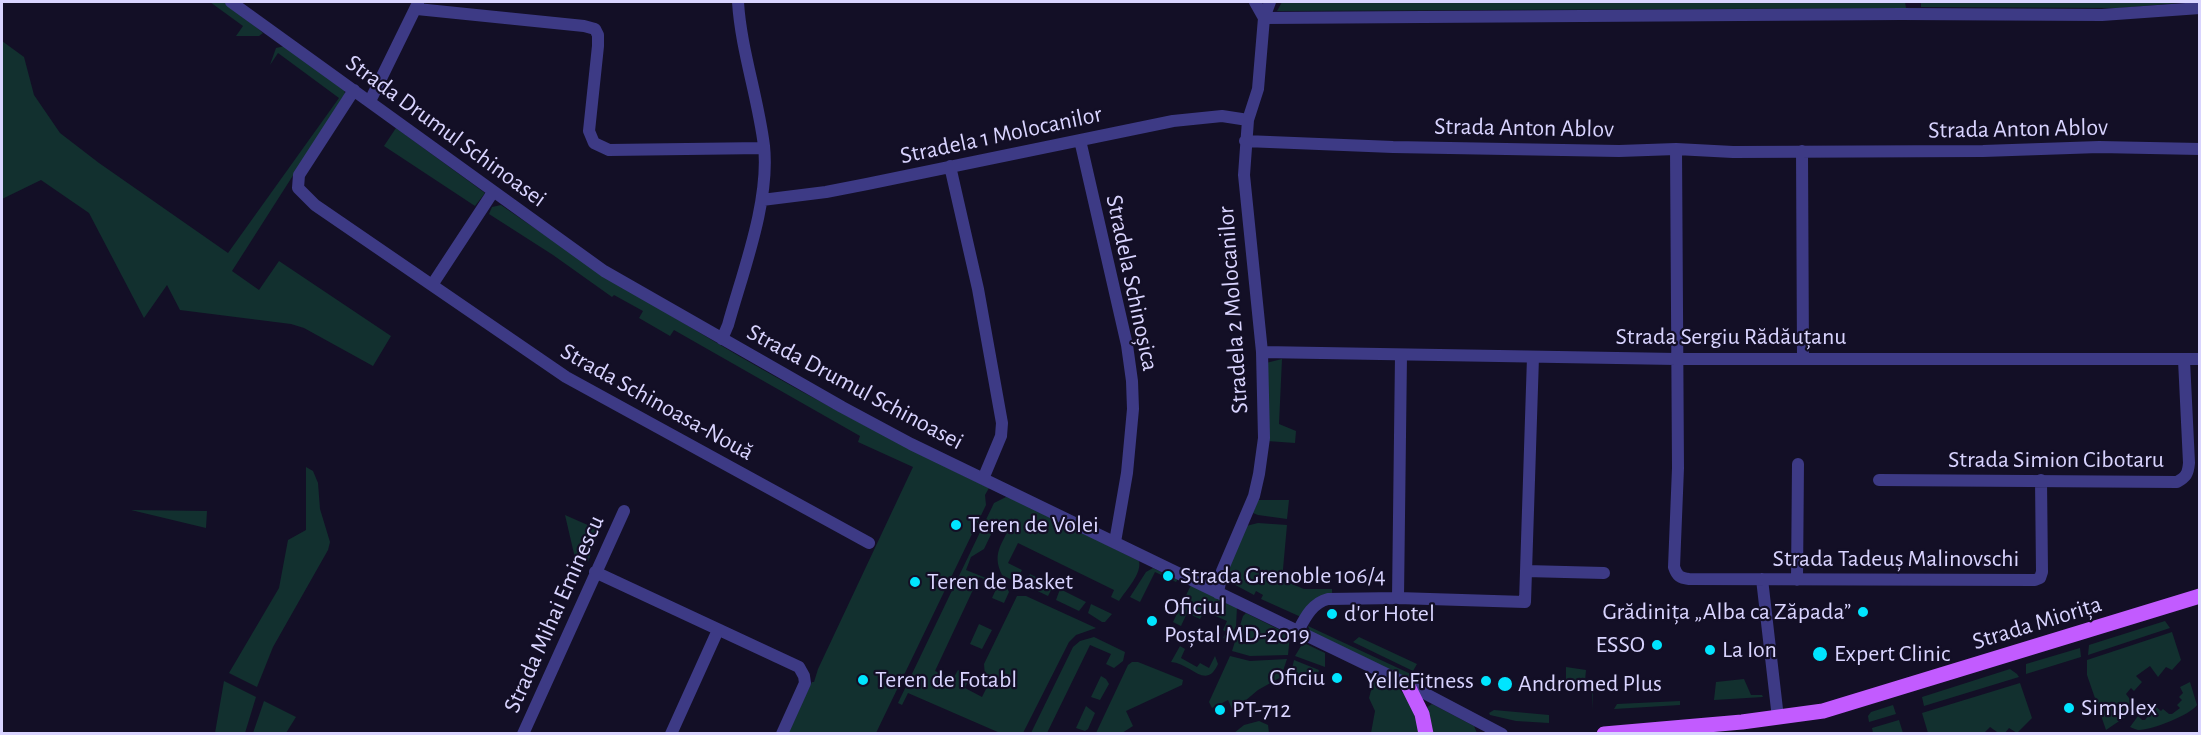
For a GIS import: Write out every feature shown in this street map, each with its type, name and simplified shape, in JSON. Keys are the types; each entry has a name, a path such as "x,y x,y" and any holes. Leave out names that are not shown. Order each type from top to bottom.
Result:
{"main road":[{"name":"Strada Miorița","path":"1604,734 1742,722 1823,711 2199,596"},
{"path":"1407,684 1422,714 1426,734"},
{"path":"1731,734 1742,722"}],"street":[{"name":"Strada Drumul Schinoasei","path":"231,2 604,271 722,339 842,407 983,479 1407,684 1502,734"},
{"path":"722,339 728,325 762,200 764,148 739,18 738,2"},
{"path":"1256,2 1264,18 2102,15 2199,8"},
{"name":"Stradela 2 Molocanilor","path":"1218,592 1222,571 1254,496 1264,438 1262,352 1248,233 1244,175 1248,120 1258,89 1264,18 1270,2"},
{"path":"370,101 418,5 595,29 598,35 598,46 589,131 594,143 609,150 764,148"},
{"name":"Strada Schinoasa-Nouă","path":"354,90 299,175 298,188 315,205 566,377 869,543"},
{"name":"Stradela 1 Molocanilor","path":"762,200 826,192 1173,121 1222,116 1248,120"},
{"name":"Stradela Schinoșica","path":"1080,140 1128,345 1132,381 1133,409 1127,473 1115,542"},
{"name":"Strada Anton Ablov","path":"1245,141 1393,147 1619,151 1676,148 1733,152 1921,152 2099,147 2199,149"},
{"path":"1676,148 1676,359"},
{"path":"1802,151 1803,358"},
{"path":"950,166 978,289 1002,423 1001,436 983,479"},
{"path":"432,285 493,192"},
{"name":"Strada Sergiu Rădăuțanu","path":"1262,352 1676,359 2199,359"},
{"path":"1398,598 1401,355"},
{"path":"1298,631 1313,608 1323,600 1398,598 1526,602 1533,357"},
{"name":"Strada Tadeuș Malinovschi","path":"1676,359 1678,369 1678,468 1674,567 1676,574 1682,579 2036,580 2040,578 2042,572 2041,480"},
{"name":"Strada Simion Cibotaru","path":"1879,480 2170,483 2185,478 2189,472 2189,464 2184,360"},
{"path":"1797,580 1798,464"},
{"name":"Strada Mihai Eminescu","path":"523,734 624,511"},
{"path":"1527,571 1604,573"},
{"path":"595,572 799,667 804,676 802,692 782,734"},
{"path":"1762,579 1778,718"},
{"path":"671,734 718,630"}],"green space":[{"path":"210,2 226,2 263,33 259,36 236,36 243,26"},
{"path":"1282,2 1905,2 1906,8 1277,11"},
{"path":"1921,2 2191,2 2120,8 1921,7"},
{"path":"2,41 24,57 34,95 60,133 228,253 339,98 278,53 270,65 276,48 285,46 344,89 345,94 232,271 259,290 279,261 391,336 373,366 304,328 291,324 180,310 167,285 144,318 89,213 41,180 2,199"},
{"path":"396,128 485,193 475,206 384,146"},
{"path":"501,205 618,283 739,356 800,391 989,488 985,495 986,505 876,733 787,733 814,682 818,669 913,467 858,442 860,436 674,330 670,336 639,318 643,311 614,295 612,297 553,255 489,214 492,207"},
{"path":"1282,359 1279,424 1296,431 1295,443 1267,441 1266,363"},
{"path":"306,467 313,471 318,483 320,509 330,542 328,550 273,647 257,687 229,673 279,588 288,540 306,530"},
{"path":"1006,497 1139,561 1136,576 1119,601 1111,597 1114,590 1018,543 1008,563 1022,570 1016,582 1002,575 998,556 1010,526 998,520 984,549 971,557 966,570 1006,586 1009,592 1004,603 992,598 998,585 979,577 935,671 953,679 958,670 969,678 965,688 982,697 991,679 985,676 984,664 1017,596 1026,596 1096,628 1076,635 1069,642 1023,733 1000,733 908,693 902,705 898,703 994,503"},
{"path":"1258,500 1289,500 1287,519 1253,513"},
{"path":"131,510 207,511 206,528"},
{"path":"565,515 599,530 588,562 575,558"},
{"path":"1258,523 1287,525 1282,580 1304,589 1332,589 1332,594 1318,598 1301,617 1261,599 1263,595 1256,591 1254,595 1226,580 1228,567 1246,526"},
{"path":"1153,568 1178,579 1176,582 1155,572 1140,602 1130,597 1146,572"},
{"path":"1030,574 1053,586 1048,596 1025,585"},
{"path":"1191,585 1237,607 1236,626 1229,640 1223,638 1226,632 1223,630 1227,621 1204,611 1200,619 1187,613 1181,626 1173,622"},
{"path":"1060,589 1086,602 1079,611 1056,600"},
{"path":"1091,604 1112,614 1105,622 1102,622 1088,613"},
{"path":"1246,613 1290,635 1288,655 1250,656 1232,651"},
{"path":"2165,621 2170,628 2088,655 2089,645"},
{"path":"979,624 992,630 982,649 970,644"},
{"path":"1308,626 1413,675 1411,680 1310,631"},
{"path":"2172,632 2181,660 2172,670 2166,667 2158,677 2150,666 2136,676 2142,682 2134,691 2131,688 2126,694 2132,702 2129,707 2134,711 2106,730 2087,675 2087,660"},
{"path":"1094,637 1125,652 1123,661 1114,668 1106,664 1111,654 1090,645 1047,733 1031,733 1073,647 1080,641"},
{"path":"1359,637 1417,664 1413,671 1353,642"},
{"path":"1306,644 1325,653 1325,667 1295,656 1301,646"},
{"path":"1180,646 1185,649 1181,658 1197,667 1200,663 1209,668 1215,656 1218,664 1213,672 1203,675 1171,662"},
{"path":"2080,648 2081,657 2026,674 2026,664"},
{"path":"1230,656 1250,661 1287,659 1281,677 1258,690 1233,711 1228,700 1212,708 1209,702"},
{"path":"1294,660 1319,670 1317,677 1293,676 1291,673"},
{"path":"1138,662 1183,680 1182,685 1126,711 1133,726 1122,733 1096,733 1128,665"},
{"path":"1566,667 1586,670 1585,681 1593,686 1592,711 1592,687 1566,683"},
{"path":"2010,669 2019,677 1924,706 1922,697"},
{"path":"1101,676 1109,684 1100,700 1091,697"},
{"path":"1381,679 1390,682 1403,693 1412,708 1421,733 1371,733 1375,711 1369,698 1373,683"},
{"path":"1744,679 1751,695 1762,695 1763,697 1714,700 1716,682"},
{"path":"224,681 256,697 245,733 215,733"},
{"path":"2190,682 2197,705 2193,709 2153,728 2139,730 2130,727 2138,716 2145,720 2155,706 2169,714 2180,708 2177,705 2182,700 2179,697 2183,693 2180,687"},
{"path":"2020,683 2032,718 2017,733 2009,728 2005,733 1996,733 1990,727 1984,733 1928,733 1922,713"},
{"path":"264,701 296,717 286,733 253,733"},
{"path":"1680,701 1680,705 1614,709 1617,704"},
{"path":"1432,704 1474,726 1477,733 1430,733 1426,708"},
{"path":"1893,705 1896,714 1869,722 1868,716 1871,712"},
{"path":"1086,706 1095,713 1085,731 1076,728"},
{"path":"1494,710 1549,715 1549,723 1516,721 1490,715 1489,713"},
{"path":"1899,720 1903,733 1873,733 1872,728"},
{"path":"1259,721 1268,725 1269,733 1234,733 1244,725"}],"place":[{"name":"Teren de Volei","path":"956,525"},
{"name":"Strada Grenoble 106/4","path":"1168,576"},
{"name":"Teren de Basket","path":"915,582"},
{"name":"Grădinița „Alba ca Zăpada”","path":"1863,612"},
{"name":"d'or Hotel","path":"1332,614"},
{"name":"Oficiul Poștal MD-2019","path":"1152,621"},
{"name":"ESSO","path":"1657,645"},
{"name":"La Ion","path":"1710,650"},
{"name":"Expert Clinic","path":"1820,654"},
{"name":"Oficiu","path":"1337,678"},
{"name":"Teren de Fotabl","path":"863,680"},
{"name":"YelleFitness","path":"1486,681"},
{"name":"Andromed Plus","path":"1505,684"},
{"name":"Simplex","path":"2069,708"},
{"name":"PT-712","path":"1220,710"}]}
